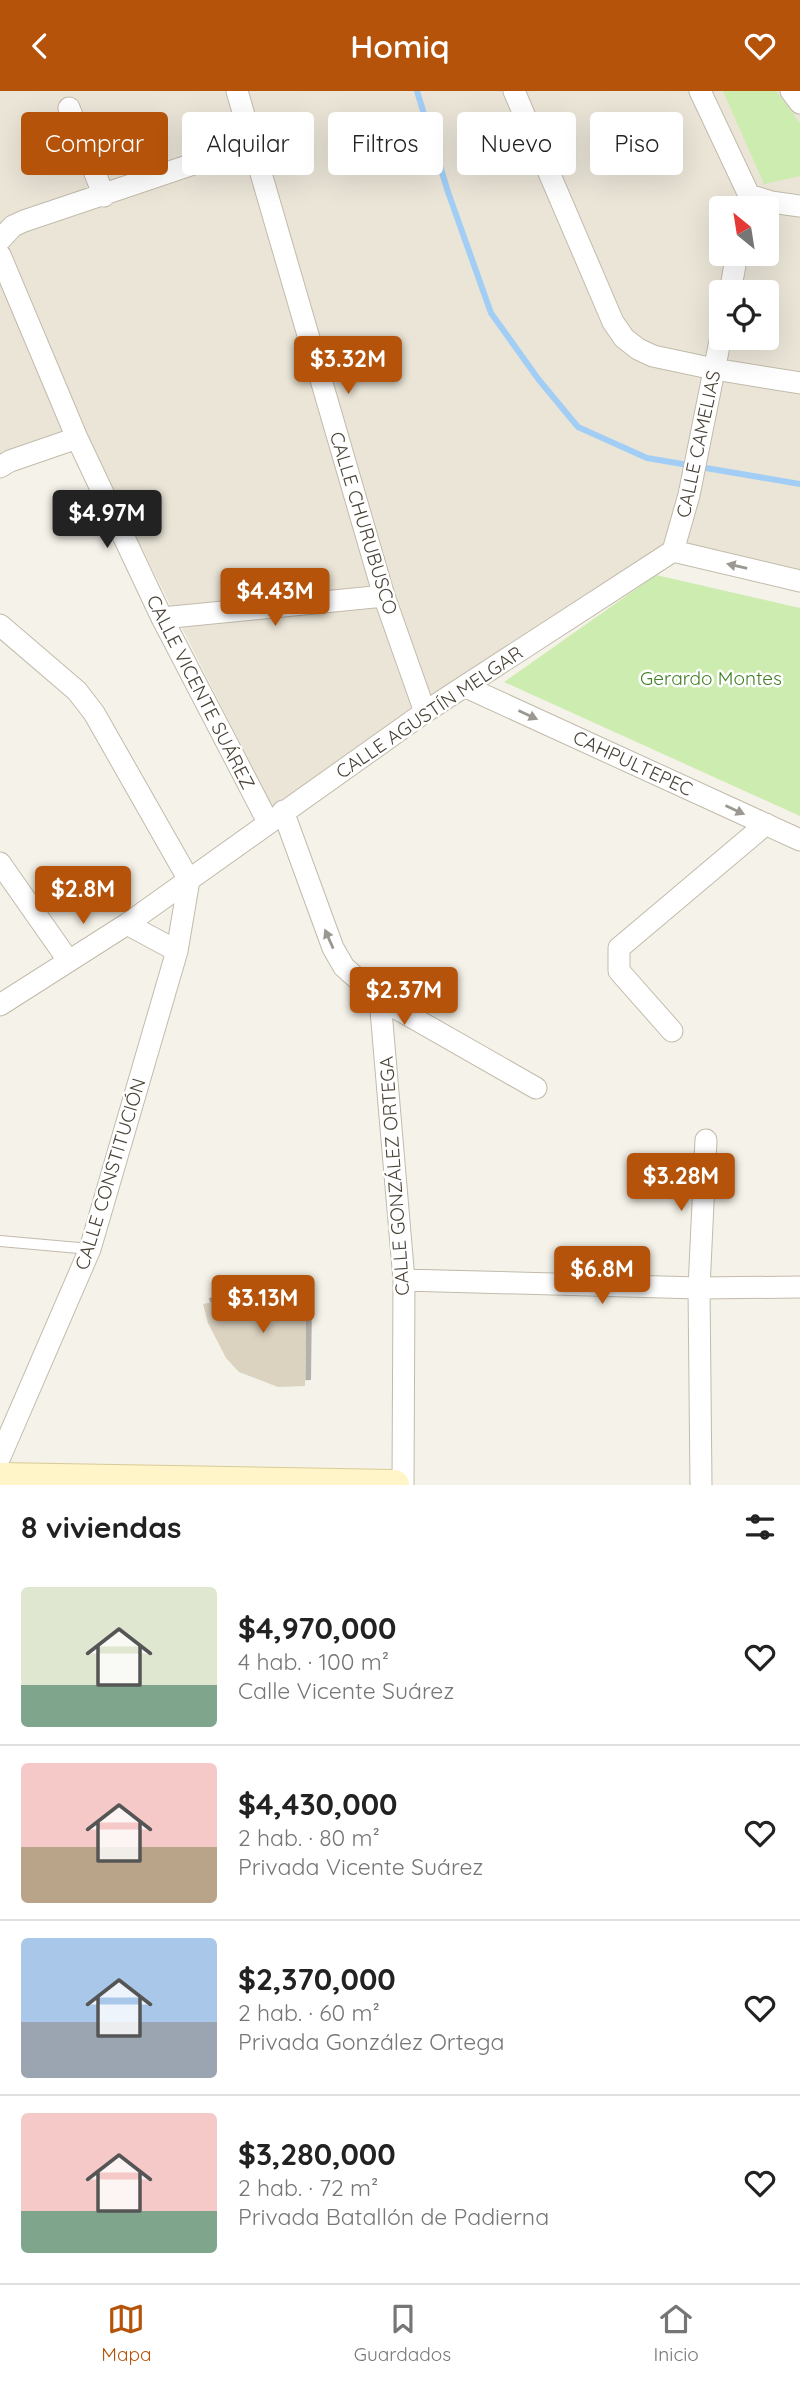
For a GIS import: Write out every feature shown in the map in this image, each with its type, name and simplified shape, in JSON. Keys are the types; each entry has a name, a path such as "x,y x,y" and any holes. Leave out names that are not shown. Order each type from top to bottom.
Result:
{"main road":[{"path":"0,1478 394,1485"}],"street":[{"name":"CALLE CHURUBUSCO","path":"237,91 243,112"},
{"path":"514,91 613,321 624,338 653,356 800,383"},
{"path":"700,91 745,196"},
{"path":"791,91 800,103"},
{"path":"69,108 104,196"},
{"path":"0,240 13,226 24,221 182,169"},
{"name":"CALLE CHURUBUSCO","path":"262,175 384,596 425,712"},
{"path":"779,203 800,206"},
{"name":"CALLE VICENTE SUÁREZ","path":"0,255 77,438 162,618 276,816"},
{"name":"CALLE CAMELIAS","path":"673,551 689,495 718,350"},
{"path":"0,467 77,438"},
{"path":"673,551 800,581"},
{"name":"CALLE AGUSTÍN MELGAR","path":"0,1005 127,924 425,712 673,551"},
{"path":"162,618 384,596"},
{"path":"0,625 77,691 93,713 189,880"},
{"name":"CAHPULTEPEC","path":"466,687 800,840"},
{"path":"276,816 332,948 344,967 380,999 537,1088"},
{"path":"672,1031 619,971 619,948 766,824"},
{"path":"0,863 68,960"},
{"name":"CALLE CONSTITUCIÓN","path":"0,1457 90,1248 177,951 189,880"},
{"path":"127,924 177,951"},
{"name":"CALLE GONZÁLEZ ORTEGA","path":"380,999 404,1280 403,1485"},
{"path":"701,1485 699,1288 706,1140"},
{"path":"404,1280 699,1288 800,1287"}],"lane":[{"path":"0,1241 90,1248"}],"shaded area":[{"path":"0,91 800,91 800,572 677,543 276,815 92,449 70,439 0,455"}],"green space":[{"path":"723,91 776,91 800,123 800,176 764,184"},
{"name":"Gerardo Montes","path":"656,575 800,608 800,816 504,682"}],"building":[{"path":"293,1286 306,1308 305,1386 278,1387 239,1372 226,1358 208,1323 203,1304"}],"waterway":[{"path":"417,91 448,192 491,313 539,380 578,427 647,458 800,484"}]}
